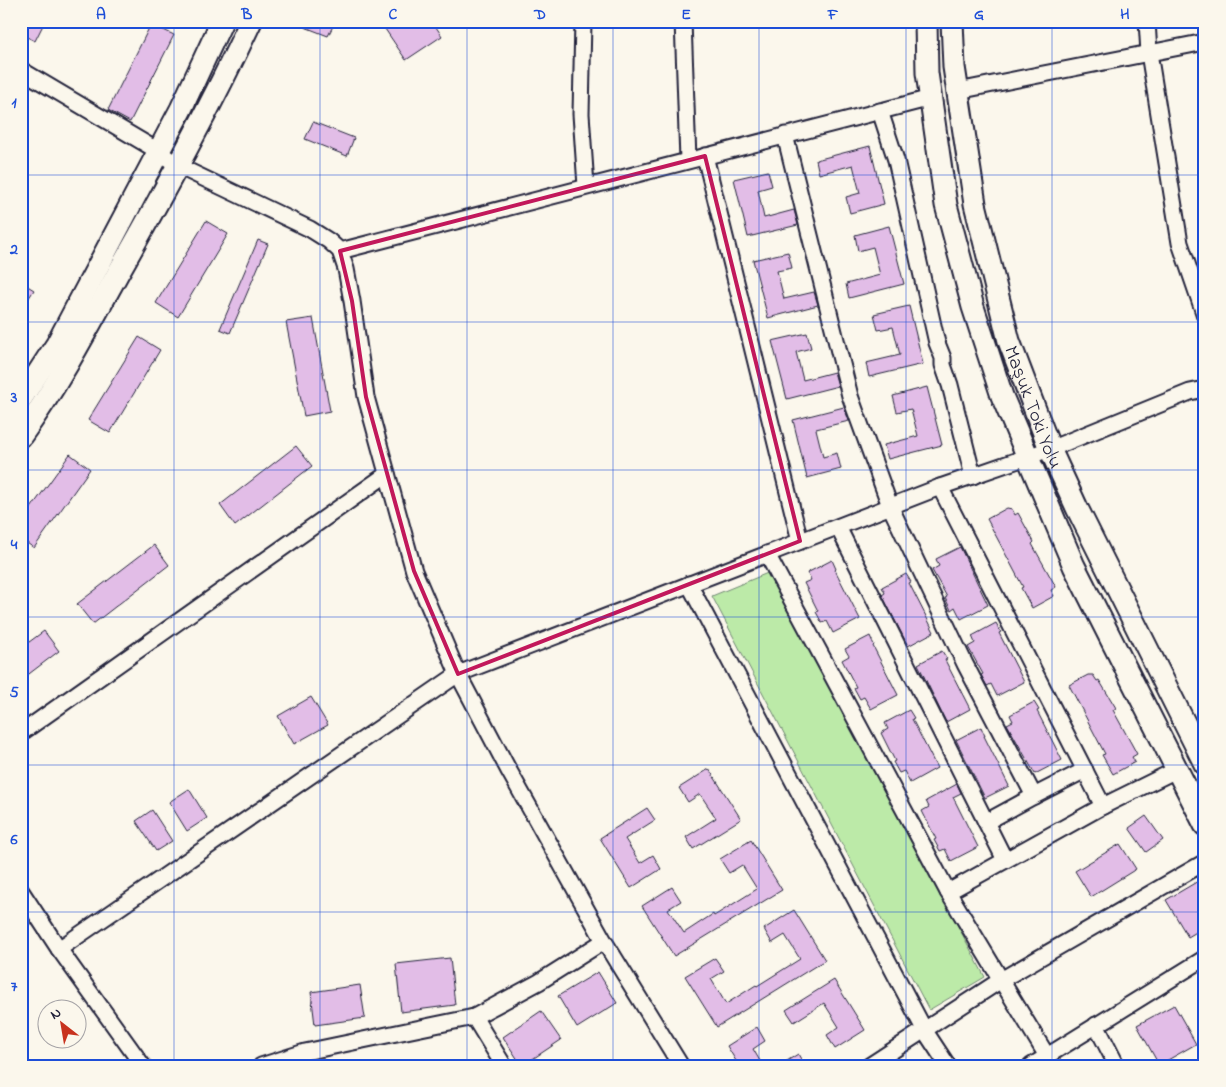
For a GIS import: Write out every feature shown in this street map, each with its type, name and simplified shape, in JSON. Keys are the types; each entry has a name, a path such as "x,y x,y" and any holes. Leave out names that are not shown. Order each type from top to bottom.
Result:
{"main road":[{"path":"21,398 58,344 181,109 222,21"},
{"path":"21,436 39,411 77,346 178,166 252,21"},
{"path":"926,21 927,73 946,205 971,297 1002,396 1074,566 1205,825"},
{"name":"Maşuk Toki Yolu","path":"952,21 954,67 976,204 1010,341 1050,449 1086,526 1203,756"}],"street":[{"path":"583,21 581,114 586,186"},
{"path":"683,21 688,160"},
{"path":"1147,21 1149,53 1180,243 1205,316"},
{"path":"958,91 1205,42"},
{"path":"21,70 158,152 178,166 310,229 329,241 340,251 346,269 352,301 366,397 414,571 458,674 508,769 604,941 681,1066"},
{"path":"340,251 931,98"},
{"path":"880,111 896,160 937,343 943,358 943,365 950,385 973,476"},
{"path":"785,136 850,396 890,506 966,664 1034,796"},
{"path":"705,156 800,541"},
{"path":"59,949 458,674 890,506 1050,449 1190,392 1205,390"},
{"path":"21,733 387,474"},
{"path":"940,487 1103,806"},
{"path":"838,527 1005,860"},
{"path":"767,554 948,892 1047,1056"},
{"path":"689,584 925,1030 948,1066"},
{"path":"986,822 1084,770"},
{"path":"948,892 1103,806 1176,770"},
{"path":"869,1066 1001,980 1205,862"},
{"path":"21,891 59,949 143,1066"},
{"path":"261,1066 305,1052 474,1016 539,982 604,941"},
{"path":"1031,1066 1205,958"},
{"path":"474,1016 504,1066"},
{"path":"1096,1026 1118,1066"}],"highlighted area":[{"path":"705,156 800,541 458,674 414,571 366,397 352,301 340,251"}],"green space":[{"path":"770,572 985,977 929,1010 712,596"}],"building":[{"path":"21,21 45,21 35,41 21,34"},
{"path":"322,21 333,26 328,36 292,22"},
{"path":"390,21 432,21 442,36 406,60 383,26"},
{"path":"151,24 174,35 130,122 108,110"},
{"path":"313,122 354,138 347,156 305,139"},
{"path":"870,146 884,204 850,213 846,197 860,193 853,165 819,174 816,160"},
{"path":"768,171 772,186 758,190 764,218 794,210 798,225 748,237 734,179"},
{"path":"206,221 228,234 178,317 156,303"},
{"path":"889,226 904,284 849,298 846,284 880,275 873,247 858,251 855,235"},
{"path":"258,240 268,244 230,333 220,329"},
{"path":"788,252 792,268 777,271 784,299 814,292 818,305 768,318 753,260"},
{"path":"21,282 34,290 21,310"},
{"path":"909,306 923,364 869,377 866,363 900,355 893,327 878,330 874,314"},
{"path":"313,318 330,411 304,416 286,322"},
{"path":"807,333 811,348 796,352 803,380 834,372 838,386 787,399 772,341"},
{"path":"139,337 160,350 110,433 88,420"},
{"path":"927,387 942,445 888,459 884,445 918,436 911,409 897,412 893,396"},
{"path":"844,407 849,421 816,429 823,457 837,453 841,469 807,478 793,420"},
{"path":"296,446 312,466 235,526 220,505"},
{"path":"70,454 90,469 34,548 21,539 21,522"},
{"path":"1007,508 1012,509 1015,515 1018,513 1034,542 1032,544 1056,587 1051,590 1054,596 1032,608 987,519"},
{"path":"154,545 169,565 93,624 77,604"},
{"path":"960,547 988,605 961,619 955,607 951,610 945,598 947,597 932,570 939,566 936,559"},
{"path":"832,560 835,570 860,619 833,633 827,621 822,623 804,583 811,580 807,573"},
{"path":"906,574 934,632 908,646 882,595 885,593 882,587"},
{"path":"996,623 1001,632 999,633 1024,682 997,696 991,684 987,686 981,675 983,674 968,647 975,643 972,636"},
{"path":"44,631 59,651 21,680 21,648"},
{"path":"870,636 873,646 898,695 871,709 864,697 860,699 842,660 849,656 845,649"},
{"path":"942,651 970,709 946,722 918,664"},
{"path":"1088,675 1093,675 1097,681 1099,680 1116,708 1113,710 1137,754 1132,757 1135,762 1113,774 1102,755 1105,754 1069,685"},
{"path":"311,697 328,725 294,744 278,716"},
{"path":"1034,702 1062,760 1035,774 1007,724 1013,721 1010,715"},
{"path":"909,710 937,768 910,783 904,771 899,773 881,733 888,729 885,723"},
{"path":"981,727 1009,786 985,798 956,740"},
{"path":"709,769 741,819 693,849 686,837 716,818 700,794 688,802 679,788"},
{"path":"957,784 961,793 953,797 978,847 951,861 945,849 940,851 922,811 929,807 926,801"},
{"path":"189,789 207,818 187,831 169,802"},
{"path":"647,808 655,820 625,839 640,863 653,855 661,869 631,888 600,838"},
{"path":"152,810 172,841 156,851 136,821"},
{"path":"1146,816 1163,840 1146,852 1129,828"},
{"path":"751,840 782,890 674,956 642,906 672,887 681,901 668,909 684,933 713,914 714,916 757,889 742,865 729,873 720,859"},
{"path":"1120,844 1136,869 1091,897 1075,871"},
{"path":"1205,877 1205,927 1188,937 1166,900"},
{"path":"794,910 825,960 717,1027 685,976 715,958 724,971 711,979 726,1004 757,986 800,959 785,935 772,943 764,929"},
{"path":"450,958 455,1005 401,1012 396,964"},
{"path":"598,972 617,1003 577,1028 558,996"},
{"path":"834,980 865,1030 835,1049 827,1035 839,1027 824,1003 794,1022 786,1010"},
{"path":"360,985 365,1018 315,1025 311,992"},
{"path":"1174,1005 1196,1044 1159,1065 1137,1025"},
{"path":"541,1011 561,1040 522,1066 503,1037"},
{"path":"757,1027 765,1041 753,1049 763,1066 739,1066 727,1046"},
{"path":"798,1054 805,1066 779,1066"}]}
